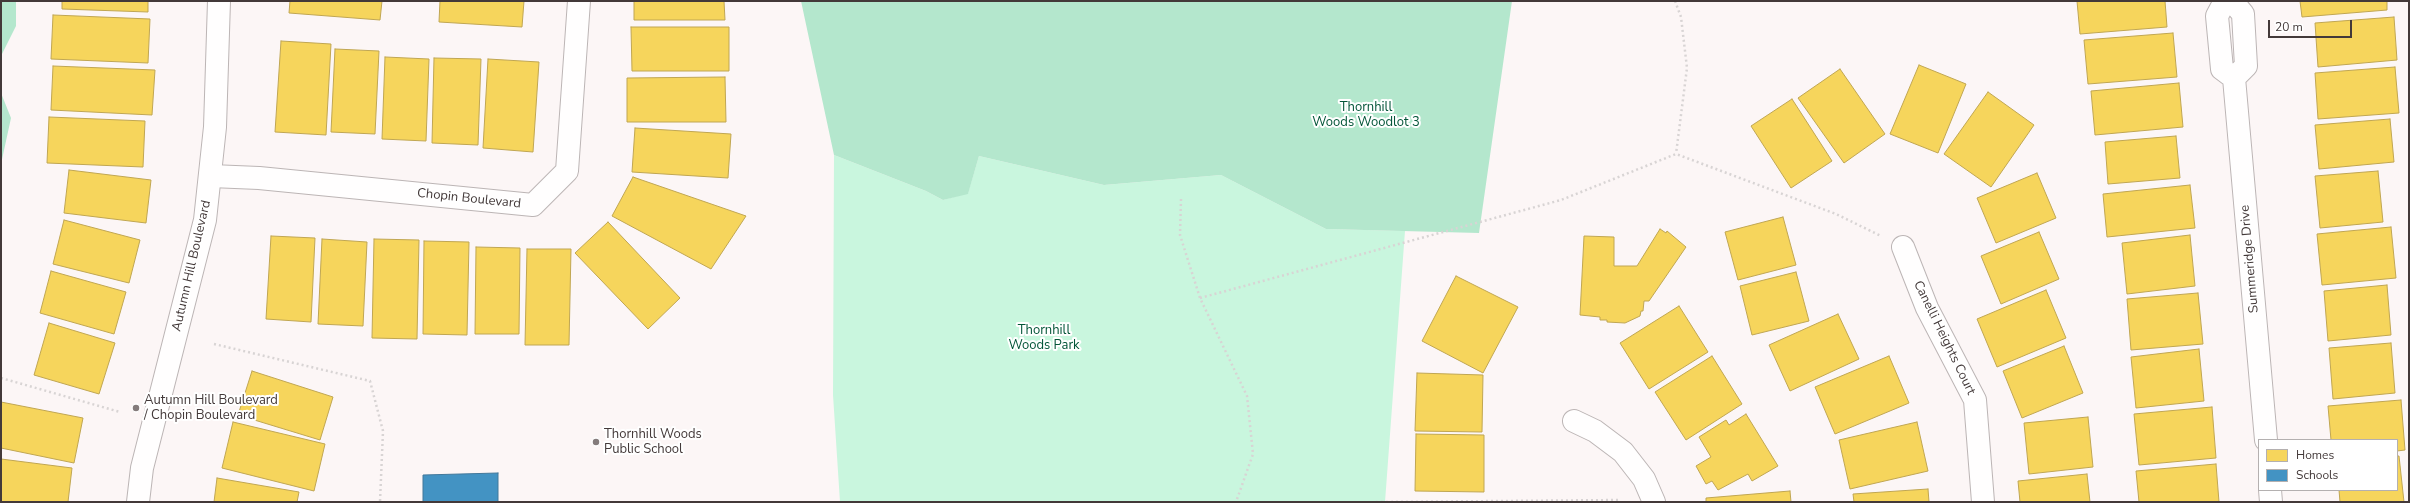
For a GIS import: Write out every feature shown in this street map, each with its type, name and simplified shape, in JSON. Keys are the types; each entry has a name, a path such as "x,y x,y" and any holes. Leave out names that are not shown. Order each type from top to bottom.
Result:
{"street":[{"name":"Autumn Hill Boulevard","path":"138,502 142,468 205,220 211,176 215,127 219,1"},
{"name":"Chopin Boulevard","path":"211,176 259,178 533,205 567,170 579,1"},
{"path":"2225,1 2217,16 2222,69 2234,78 2246,66 2242,14 2232,1"},
{"name":"Summeridge Drive","path":"2234,78 2266,439"},
{"name":"Canelli Heights Court","path":"1903,247 1927,308 1975,400 1983,502"},
{"path":"1574,421 1595,431 1623,452 1644,479 1654,502"},
{"path":"2270,491 2271,502"}],"path":[{"path":"1675,1 1681,17 1687,68 1676,154"},
{"path":"1200,298 1560,200 1676,154 1836,214 1903,247"},
{"path":"1181,199 1180,235 1200,298 1247,396 1253,454 1236,502"},
{"path":"214,344 370,381 383,431 380,502"},
{"path":"1,378 120,412"},
{"path":"1376,502 1621,500"}],"green space":[{"path":"1,1 16,1 16,26 1,56"},
{"name":"Thornhill Woods Woodlot 3","path":"801,1 1512,1 1479,233 1326,229 1221,175 1104,185 979,156 968,194 943,200 926,191 834,155"},
{"path":"1,93 11,118 1,164"},
{"name":"Thornhill Woods Park","path":"834,155 926,191 943,200 968,193 979,156 1104,185 1221,175 1326,229 1405,231 1385,502 840,502 833,395"}],"building: Homes":[{"path":"62,1 148,1 148,12 62,9"},
{"path":"290,1 382,1 380,20 289,13"},
{"path":"440,1 524,1 522,27 439,22"},
{"path":"634,1 724,1 725,20 634,20"},
{"path":"2077,1 2165,1 2167,27 2080,34"},
{"path":"2300,1 2387,1 2387,10 2302,17"},
{"path":"53,15 150,19 148,63 51,59"},
{"path":"2394,17 2397,60 2318,67 2315,23"},
{"path":"631,27 729,27 729,71 632,71"},
{"path":"2173,33 2177,77 2088,84 2084,40"},
{"path":"281,41 331,44 326,135 275,132"},
{"path":"335,49 379,51 375,134 331,132"},
{"path":"385,57 429,59 426,141 382,139"},
{"path":"434,58 481,59 478,145 432,143"},
{"path":"488,59 539,62 533,152 483,148"},
{"path":"1919,65 1966,84 1938,153 1890,134"},
{"path":"53,66 155,70 152,115 51,110"},
{"path":"2395,67 2399,113 2318,119 2315,73"},
{"path":"1840,69 1885,134 1844,163 1798,98"},
{"path":"725,77 726,122 627,122 627,78"},
{"path":"2179,83 2183,127 2095,135 2091,91"},
{"path":"1988,92 2034,125 1991,187 1944,154"},
{"path":"1792,99 1832,161 1791,188 1751,126"},
{"path":"49,117 145,121 143,167 47,163"},
{"path":"2390,119 2394,162 2319,169 2315,125"},
{"path":"635,128 731,134 728,178 632,172"},
{"path":"2176,136 2180,178 2108,184 2105,142"},
{"path":"69,170 151,180 146,223 64,213"},
{"path":"2378,171 2383,222 2320,228 2315,176"},
{"path":"2037,173 2056,218 1996,243 1977,198"},
{"path":"633,177 746,216 711,269 612,216"},
{"path":"2190,185 2195,228 2107,237 2103,194"},
{"path":"1783,217 1796,265 1738,280 1725,232"},
{"path":"64,220 140,240 129,283 53,264"},
{"path":"608,222 680,298 648,329 575,253"},
{"path":"2391,227 2396,278 2322,285 2317,234"},
{"path":"1660,229 1666,233 1667,231 1686,247 1649,301 1644,301 1643,311 1641,311 1640,316 1625,323 1607,322 1607,320 1600,320 1600,317 1580,315 1584,236 1614,237 1614,266 1637,266"},
{"path":"2039,232 2059,279 2001,304 1981,256"},
{"path":"2190,235 2195,286 2127,294 2122,243"},
{"path":"271,236 315,238 311,322 266,319"},
{"path":"322,239 367,242 363,326 318,324"},
{"path":"374,239 419,240 417,339 372,338"},
{"path":"424,241 469,242 467,335 423,334"},
{"path":"476,247 520,248 519,334 475,334"},
{"path":"527,249 571,249 569,345 525,345"},
{"path":"51,271 126,292 114,334 40,313"},
{"path":"1796,272 1809,321 1752,335 1740,286"},
{"path":"1456,276 1518,307 1483,373 1422,341"},
{"path":"2387,285 2391,335 2328,341 2324,291"},
{"path":"2046,290 2066,338 1997,367 1977,319"},
{"path":"2198,293 2203,344 2131,350 2127,299"},
{"path":"1679,306 1708,352 1649,389 1620,343"},
{"path":"1838,314 1859,359 1790,391 1769,345"},
{"path":"49,323 115,343 99,394 34,375"},
{"path":"2391,343 2395,393 2333,399 2329,348"},
{"path":"2064,346 2083,393 2022,418 2003,371"},
{"path":"2199,349 2204,401 2136,408 2131,357"},
{"path":"1712,356 1742,404 1686,440 1655,392"},
{"path":"1889,356 1909,403 1835,434 1815,387"},
{"path":"252,371 333,397 320,440 238,415"},
{"path":"1417,373 1483,375 1482,432 1415,431"},
{"path":"2401,400 2405,450 2398,451 2398,439 2331,439 2328,406"},
{"path":"1,402 83,418 74,463 1,448"},
{"path":"2212,407 2216,458 2139,465 2134,414"},
{"path":"1746,414 1778,466 1752,481 1748,474 1718,490 1712,481 1706,484 1696,466 1711,457 1699,437 1726,420 1729,425"},
{"path":"2088,417 2093,467 2029,474 2024,423"},
{"path":"233,422 325,444 314,491 222,468"},
{"path":"1917,422 1928,471 1850,489 1839,440"},
{"path":"1416,434 1484,435 1484,492 1415,491"},
{"path":"2399,456 2404,502 2340,502 2339,491 2398,491"},
{"path":"1,459 72,468 68,502 1,502"},
{"path":"2216,464 2219,502 2139,502 2136,471"},
{"path":"2087,474 2090,502 2020,502 2018,481"},
{"path":"217,478 299,492 297,502 214,502"},
{"path":"1928,489 1929,502 1854,502 1853,494"},
{"path":"1790,491 1791,502 1706,502 1706,498"}],"building: Schools":[{"path":"498,473 498,502 423,502 423,475"}],"place":[{"name":"Autumn Hill Boulevard / Chopin Boulevard","path":"136,408"},
{"name":"Thornhill Woods Public School","path":"596,442"}]}
